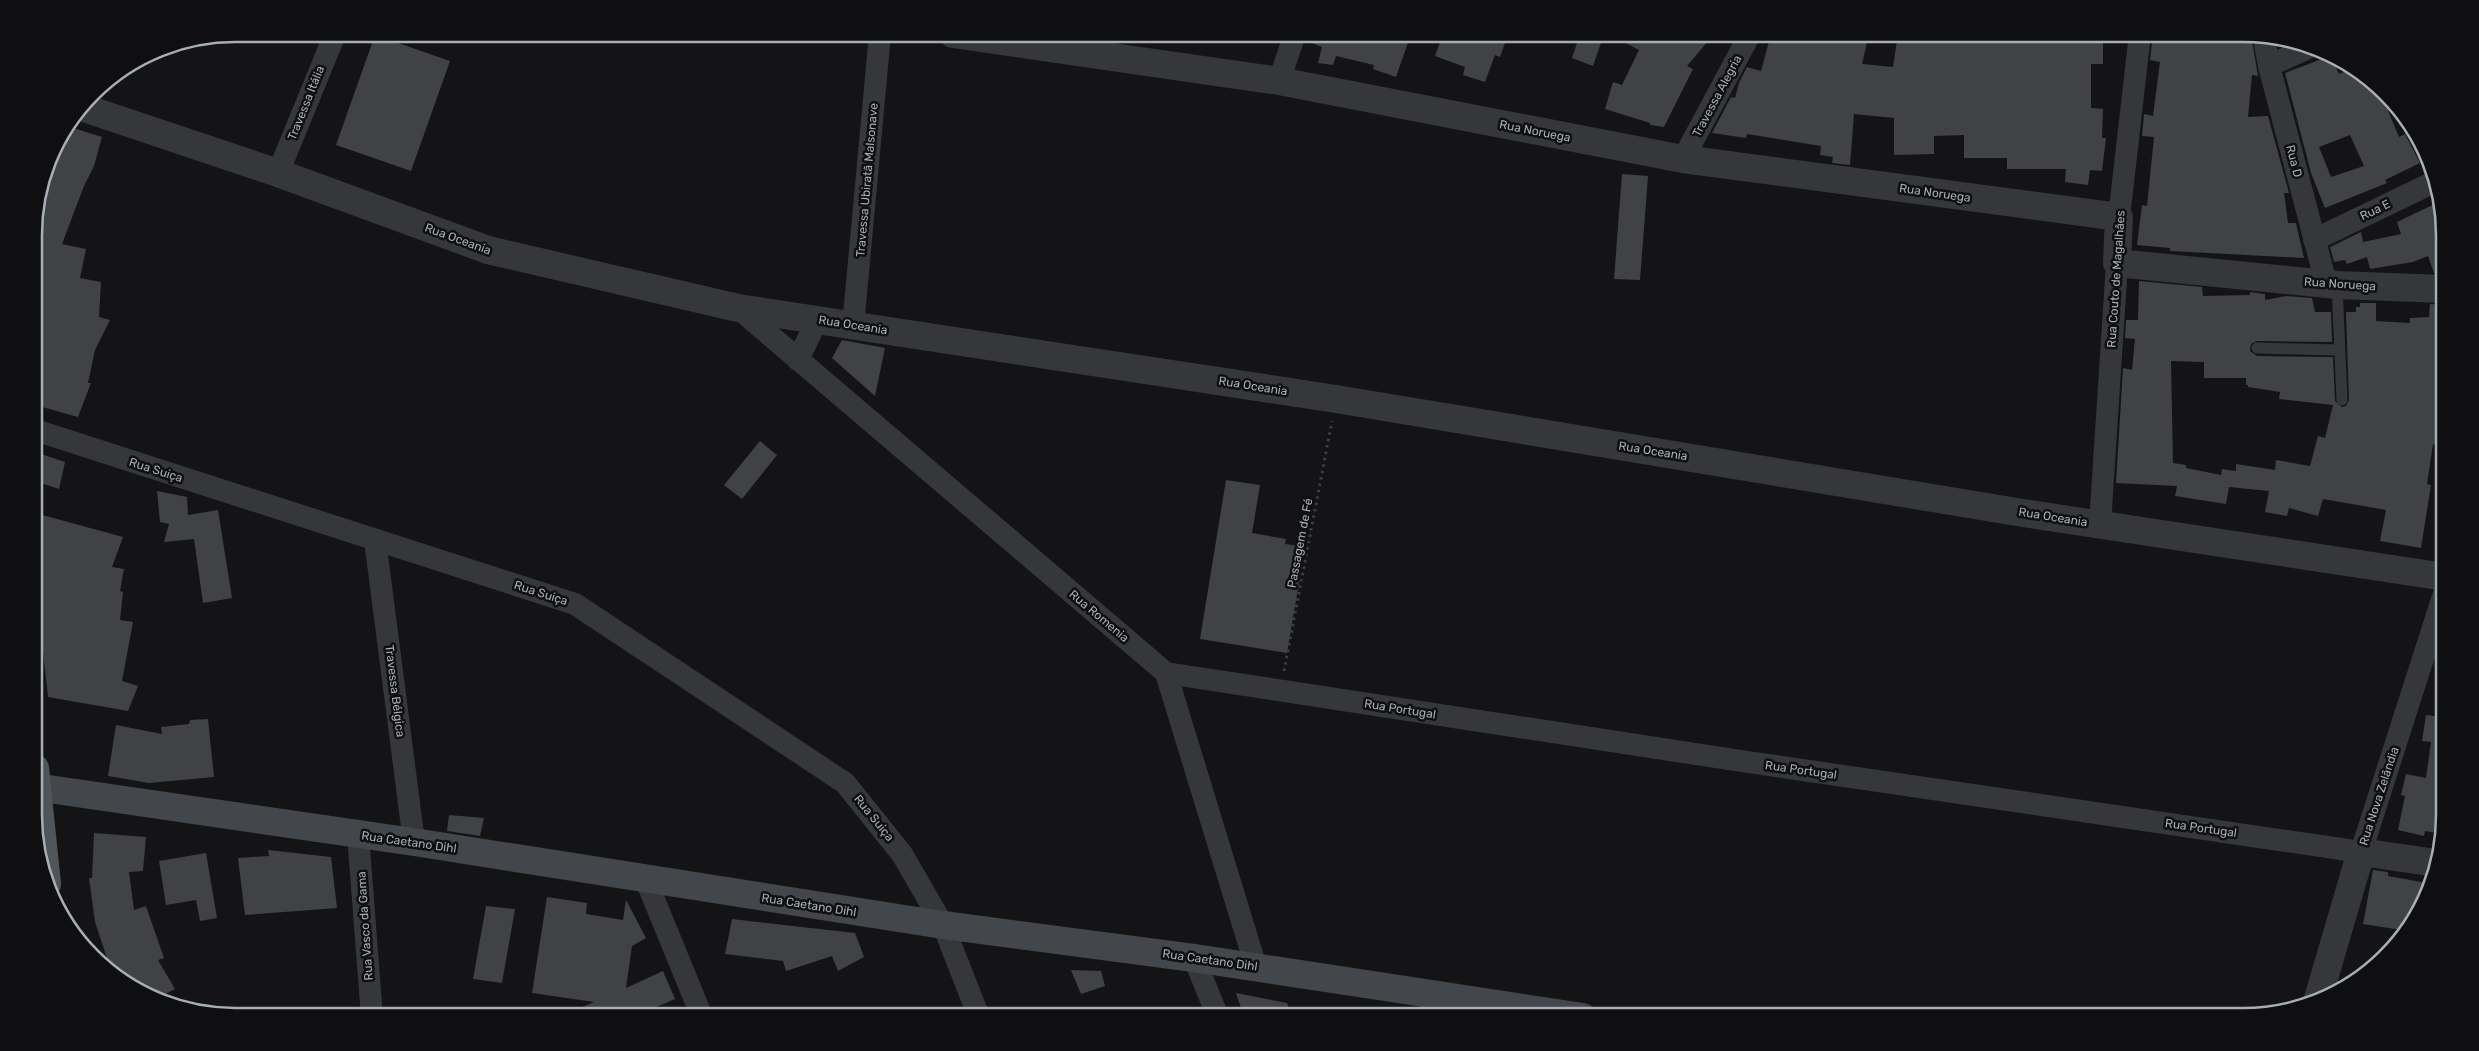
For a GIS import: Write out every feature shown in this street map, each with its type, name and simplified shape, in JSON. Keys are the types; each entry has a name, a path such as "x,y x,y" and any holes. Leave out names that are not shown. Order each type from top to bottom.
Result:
{"main road":[{"name":"Rua Caetano Dihl","path":"42,781 358,835 414,842 646,880 943,925 1256,967 1467,1008"}],"street":[{"name":"Travessa Itália","path":"278,173 332,42"},
{"name":"Travessa Ubiratã Malsonave","path":"853,326 879,42"},
{"name":"Rua Noruega","path":"1008,42 1278,81 1683,159 2119,217"},
{"path":"1278,81 1292,42"},
{"name":"Travessa Alegria","path":"1683,159 1746,42"},
{"name":"Rua Couto de Magalhães","path":"2100,524 2119,217 2139,42"},
{"name":"Rua D","path":"2265,44 2269,66 2314,240 2332,284"},
{"path":"2269,66 2300,51"},
{"name":"Rua Oceania","path":"89,110 278,173 488,250 738,308 1336,399 2100,524 2436,576"},
{"name":"Rua E","path":"2314,240 2429,184"},
{"name":"Rua Noruega","path":"2117,263 2332,284 2436,289"},
{"name":"Rua Romenia","path":"738,308 1166,673"},
{"path":"798,360 817,320"},
{"name":"Rua Suiça","path":"42,432 575,604 845,783 902,854 943,925 975,1008"},
{"name":"Travessa Bélgica","path":"376,540 414,842"},
{"name":"Rua Nova Zelândia","path":"2320,993 2361,852 2436,618"},
{"path":"1166,673 1256,967"},
{"name":"Rua Portugal","path":"1166,673 1748,762 2431,862"},
{"name":"Rua Vasco da Gama","path":"358,835 371,1008"},
{"path":"646,880 698,1008"},
{"path":"1194,958 1214,1008"}],"lane":[{"name":"Rua D","path":"2332,284 2342,400"},
{"path":"2257,348 2339,350"}],"path":[{"name":"Passagem de Fé","path":"1280,690 1336,399"}],"building":[{"path":"373,42 395,42 450,61 411,171 336,145"},
{"path":"1310,42 1408,42 1396,77 1373,69 1374,65 1336,56 1333,65 1318,63 1322,47"},
{"path":"1440,42 1505,42 1500,57 1495,55 1485,82 1463,75 1465,67 1435,56"},
{"path":"1577,42 1601,42 1593,66 1572,58"},
{"path":"1624,42 1707,42 1687,66 1693,69 1664,127 1650,125 1650,123 1605,109 1613,82 1622,85 1639,50"},
{"path":"1769,42 1867,42 1862,64 1893,67 1897,42 2103,42 2103,64 2091,64 2091,108 2103,109 2102,138 2106,138 2102,171 2090,170 2088,185 2065,182 2066,169 2007,169 2007,158 1964,158 1964,135 1934,136 1934,154 1894,155 1894,118 1854,114 1850,165 1832,163 1833,157 1820,155 1821,146 1747,134 1746,138 1712,133 1731,97 1735,98 1739,83 1747,67 1761,71"},
{"path":"2152,42 2252,43 2258,76 2252,75 2248,117 2268,116 2289,193 2284,193 2288,223 2296,223 2304,258 2170,251 2170,248 2137,245 2142,205 2147,206 2154,137 2142,136 2144,114 2153,116 2160,62 2150,60"},
{"path":"2322,59 2334,65 2339,74 2345,71 2361,82 2385,104 2399,137 2405,134 2420,163 2385,180 2387,183 2325,208 2311,173 2285,73","holes":["2350,135 2364,166 2331,177 2319,147"]},
{"path":"75,128 102,137 94,166 84,186 62,244 86,249 80,278 101,282 99,317 110,320 95,350 88,383 91,383 78,417 42,407 42,236 44,210 57,162"},
{"path":"1622,174 1648,176 1640,280 1614,279"},
{"path":"2434,204 2436,273 2434,273 2428,256 2413,262 2370,269 2367,257 2347,264 2345,260 2334,262 2330,247 2361,232 2363,242 2401,234 2397,222"},
{"path":"2139,281 2202,287 2203,296 2250,295 2250,292 2265,294 2265,300 2286,296 2312,298 2315,312 2331,312 2332,342 2257,341 2251,344 2250,351 2257,356 2333,357 2335,401 2342,407 2346,406 2349,400 2346,312 2356,312 2356,307 2360,307 2360,303 2376,303 2376,321 2410,323 2410,318 2429,317 2430,304 2436,304 2436,445 2433,444 2427,484 2431,485 2421,548 2380,541 2386,510 2323,499 2318,516 2289,508 2287,516 2265,512 2269,491 2229,487 2226,504 2175,496 2177,486 2116,483 2123,368 2132,370 2135,339 2125,338 2126,320 2138,320","holes":["2171,361 2204,362 2204,378 2246,378 2246,385 2248,387 2280,392 2279,399 2333,405 2325,438 2318,436 2310,466 2276,460 2275,470 2236,464 2236,471 2222,469 2221,475 2186,468 2186,465 2173,463"]},
{"path":"842,340 885,348 875,396 832,358"},
{"path":"760,441 777,455 742,499 724,485"},
{"path":"42,454 65,462 59,489 42,483"},
{"path":"1226,480 1260,485 1252,533 1286,539 1285,544 1305,547 1287,653 1200,639"},
{"path":"157,491 187,497 188,515 218,510 232,598 203,603 194,539 164,542 169,524 160,522"},
{"path":"42,515 123,537 112,567 124,569 120,591 123,592 120,620 133,622 122,681 138,686 128,711 48,697 42,643"},
{"path":"2436,712 2436,833 2425,831 2424,836 2398,830 2405,796 2401,795 2406,774 2426,778 2431,742 2422,741 2426,715 2435,716"},
{"path":"208,719 214,777 149,783 108,776 116,725 162,734 161,727 189,724 190,720"},
{"path":"449,815 484,818 480,836 447,831"},
{"path":"94,833 146,837 143,871 129,872 134,910 146,906 164,958 158,960 175,989 164,995 150,989 108,961 95,922 89,878 92,878"},
{"path":"268,850 331,857 337,908 245,915 238,858 269,856"},
{"path":"206,853 217,918 200,921 196,900 166,905 159,861"},
{"path":"2373,870 2388,872 2388,876 2424,883 2417,901 2399,930 2363,924"},
{"path":"547,897 587,903 586,914 623,920 626,900 646,938 632,946 626,988 663,971 675,999 654,1008 580,1008 594,1002 532,993"},
{"path":"486,906 515,909 502,983 473,979"},
{"path":"732,919 855,933 864,957 838,971 832,956 786,971 783,961 725,954"},
{"path":"1071,970 1101,971 1105,986 1081,994"},
{"path":"1236,993 1287,1003 1289,1008 1241,1008"}]}
